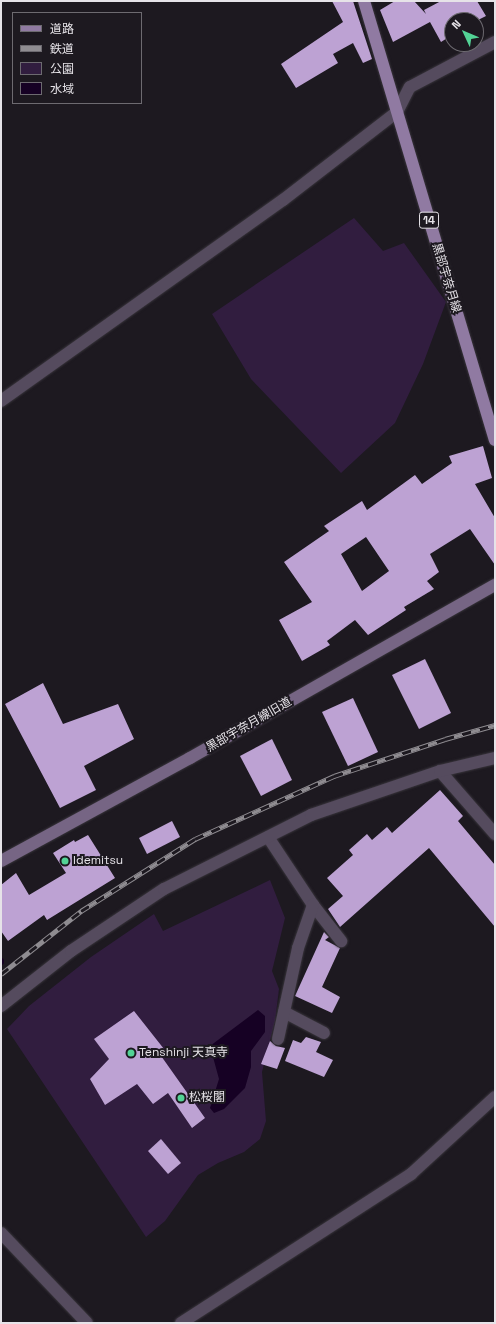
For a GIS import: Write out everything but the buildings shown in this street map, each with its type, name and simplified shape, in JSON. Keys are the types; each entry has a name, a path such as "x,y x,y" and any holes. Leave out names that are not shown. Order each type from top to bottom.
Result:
{"main road":[{"name":"黒部宇奈月線","path":"364,1 495,440"}],"street":[{"path":"1,401 283,200 397,112 410,87 495,42"},
{"name":"黒部宇奈月線旧道","path":"1,861 190,758 495,585"},
{"path":"1,1006 70,950 164,889 311,815 440,771 495,758"},
{"path":"440,771 495,834"},
{"path":"268,837 314,905 342,941"},
{"path":"278,1039 298,948 314,905"},
{"path":"284,1012 324,1033"},
{"path":"181,1323 411,1174 495,1097"},
{"path":"1,1234 87,1323"}],"green space":[{"path":"354,218 383,251 404,243 446,302 423,364 395,423 341,473 251,379 212,314"},
{"path":"270,880 285,918 272,971 279,989 275,1021 262,1072 266,1121 260,1139 244,1152 218,1163 198,1175 165,1221 146,1237 7,1029 29,1006 91,957 154,914 163,931"}],"water":[{"path":"258,1010 265,1016 265,1032 251,1051 251,1067 245,1088 224,1109 214,1113 210,1108 219,1079 210,1046"}],"railway":[{"path":"1,974 81,911 195,839 334,776 445,739 495,725"}],"place":[{"name":"Idemitsu","path":"65,861"},
{"name":"Tenshinji 天真寺","path":"131,1053"},
{"name":"松桜閣","path":"181,1098"}]}
